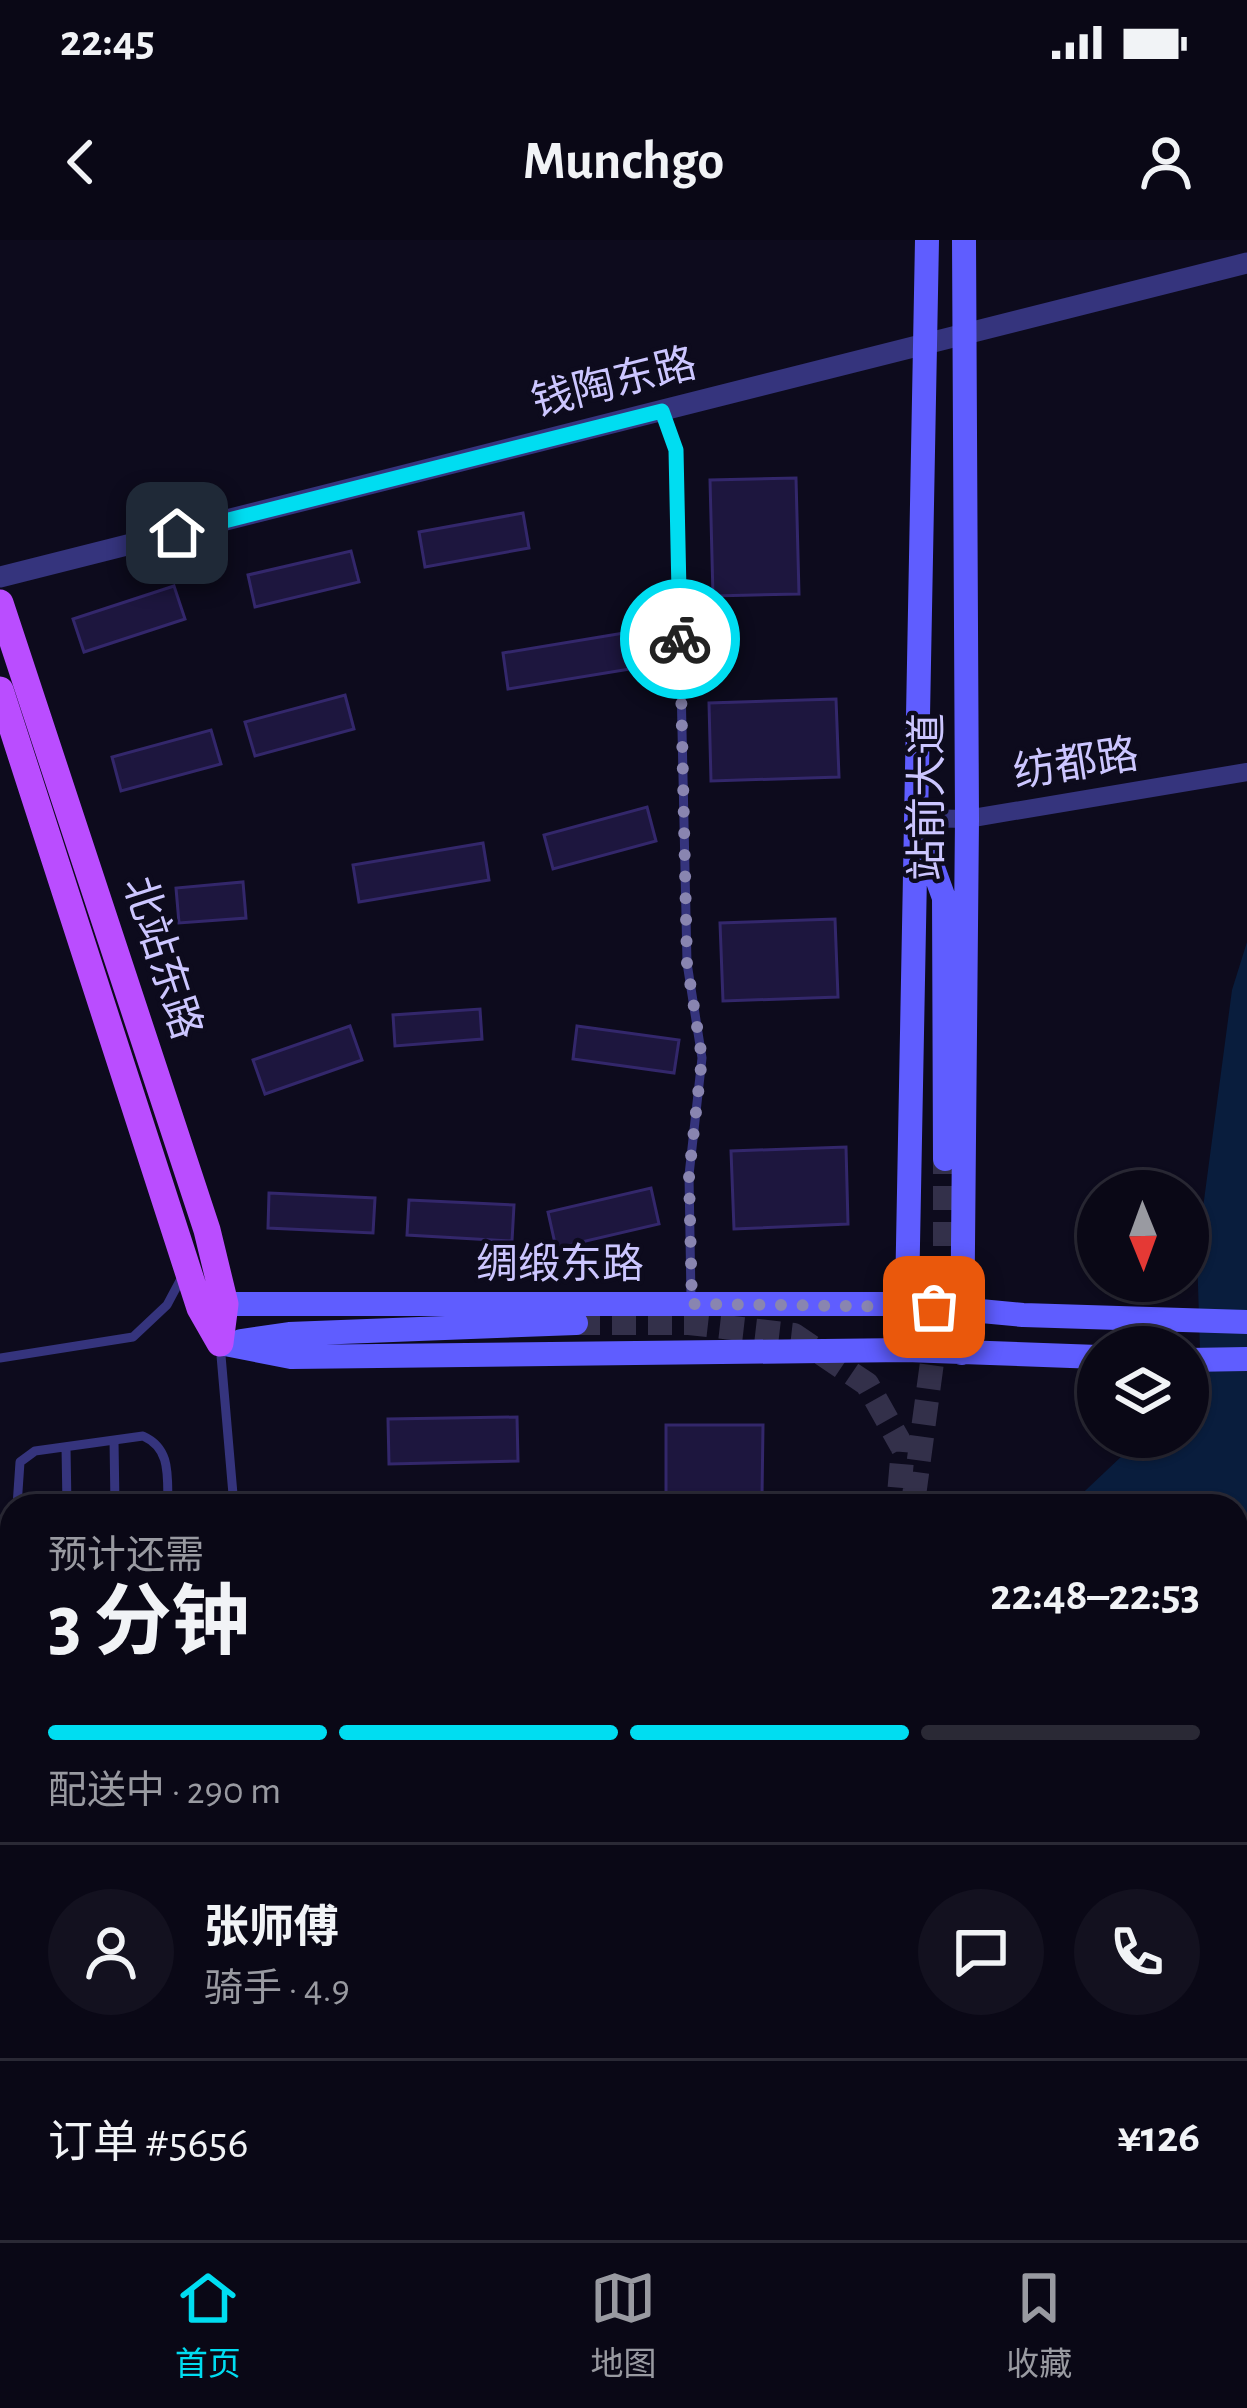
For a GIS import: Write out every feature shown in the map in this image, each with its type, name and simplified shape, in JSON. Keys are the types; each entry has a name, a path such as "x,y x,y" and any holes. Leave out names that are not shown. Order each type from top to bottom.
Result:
{"main road":[{"name":"站前大道","path":"906,1350 927,240"},
{"name":"站前大道","path":"962,1353 967,819 964,240"},
{"name":"北站东路","path":"0,603 207,1230 225,1304 220,1343"},
{"name":"北站东路","path":"0,690 200,1308 220,1343"},
{"path":"916,818 944,898 945,1159"},
{"name":"绸缎东路","path":"225,1304 906,1304 1247,1322"},
{"path":"220,1343 289,1334 576,1323"},
{"name":"绸缎东路","path":"220,1343 291,1357 906,1350 1077,1356"},
{"path":"1209,1360 1247,1359"}],"street":[{"name":"钱陶东路","path":"0,577 1247,263"},
{"name":"纺都路","path":"916,818 967,819 1247,772"}],"lane":[{"path":"662,411 676,450 687,963 702,1058 689,1175 692,1304"},
{"path":"0,1358 134,1337 167,1305 188,1265"},
{"name":"北站东路","path":"220,1343 233,1494"},
{"path":"17,1494 20,1462 35,1451 143,1436 158,1443 166,1458 168,1494"},
{"path":"114,1440 115,1494"},
{"path":"67,1447 68,1494"}],"water":[{"path":"1247,942 1247,1494 1082,1494 1120,1458 1209,1458 1209,1326 1199,1326 1199,1302 1209,1302 1208,1170 1232,990"}],"building":[{"path":"796,478 799,594 713,596 710,480"},
{"path":"523,513 529,548 425,567 419,532"},
{"path":"351,551 359,582 255,607 248,575"},
{"path":"174,586 185,619 84,652 73,619"},
{"path":"630,632 636,668 508,689 503,653"},
{"path":"345,695 354,729 255,756 245,722"},
{"path":"836,699 839,777 711,781 709,703"},
{"path":"211,730 221,764 121,791 112,757"},
{"path":"647,807 656,841 553,869 544,835"},
{"path":"483,843 489,880 359,902 353,865"},
{"path":"243,882 246,918 179,923 176,888"},
{"path":"835,919 838,997 723,1001 720,923"},
{"path":"480,1009 482,1039 395,1046 393,1015"},
{"path":"350,1026 362,1060 265,1094 253,1060"},
{"path":"577,1026 679,1040 674,1073 573,1059"},
{"path":"846,1147 848,1224 734,1229 731,1151"},
{"path":"651,1188 659,1224 556,1248 548,1212"},
{"path":"269,1193 375,1198 373,1233 268,1228"},
{"path":"409,1200 514,1205 512,1241 407,1235"},
{"path":"517,1417 518,1461 389,1464 388,1419"},
{"path":"666,1425 763,1425 762,1494 666,1494"}],"tunnel":[{"path":"914,1494 945,1266 945,1159"},
{"path":"576,1323 689,1323 794,1335 867,1384 903,1448 899,1494"}],"way so far":[{"path":"680,639 687,963 702,1058 689,1175 692,1304 934,1307"}],"route":[{"path":"177,533 662,411 676,450 680,639"}]}
